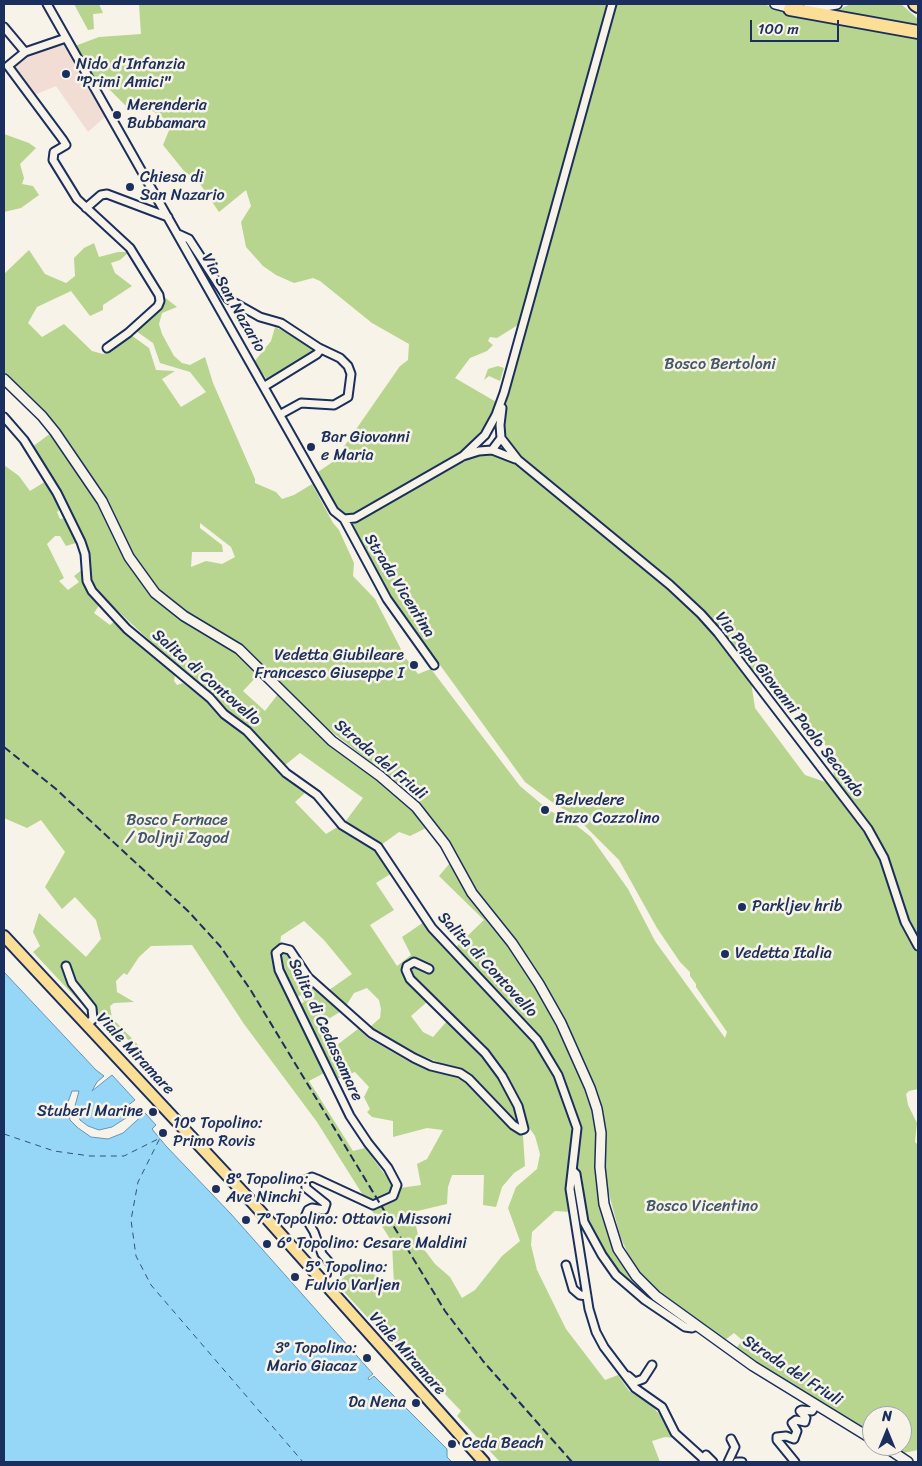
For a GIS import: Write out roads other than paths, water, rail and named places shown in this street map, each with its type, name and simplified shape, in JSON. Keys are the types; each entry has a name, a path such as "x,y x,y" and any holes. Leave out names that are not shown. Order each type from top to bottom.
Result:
{"highway":[{"path":"790,9 918,32"}],"main road":[{"path":"775,4 790,9 812,9 837,4"},
{"name":"Strada del Friuli","path":"4,379 42,416 55,432 102,501 124,548 155,593 166,604 226,640 256,663 332,741 380,776 416,807 445,844 472,894 512,943 539,984 561,1023 590,1088 597,1109 601,1133 600,1167 604,1204 623,1258 644,1285 753,1366 862,1433"},
{"name":"Viale Miramare","path":"4,936 327,1286 484,1462"}],"street":[{"name":"Via San Nazario","path":"47,4 281,414 334,512 344,519"},
{"path":"464,456 485,434 496,415 504,393 612,4"},
{"path":"4,27 25,52"},
{"path":"66,38 25,52 6,68 59,133 66,146 54,152 53,160 77,199 120,236 130,248 160,298 158,306 128,334 107,348"},
{"path":"86,208 103,194 107,194 168,217"},
{"name":"Via San Nazario","path":"178,234 189,240 228,299 260,317 281,323 319,348 340,358 348,366 351,382 348,397 334,405 302,404 281,414"},
{"path":"265,386 317,354 320,350 319,348"},
{"path":"344,519 354,518 464,456 479,451 492,450 502,438 500,425 504,393"},
{"name":"Salita di Contovello","path":"4,417 24,440 57,493 81,542 85,554 87,581 92,591 127,630 210,698 224,714 247,731 286,773 317,796 342,825 378,847 432,928 537,1040 558,1076 578,1128 570,1189 587,1296 596,1332 626,1377 641,1394 662,1407 675,1433 705,1460 706,1455 713,1462"},
{"path":"485,434 502,438"},
{"path":"485,434 492,450"},
{"name":"Via Papa Giovanni Paolo Secondo","path":"502,438 518,460 670,585 718,633 868,829 884,858 904,922 918,946"},
{"name":"Via Papa Giovanni Paolo Secondo","path":"492,450 518,460"},
{"name":"Strada Vicentina","path":"344,519 387,599 434,665"},
{"name":"Salita di Cedassamare","path":"327,1286 335,1278 336,1270 322,1254 314,1232 305,1217 308,1210 312,1208 324,1210 326,1204 306,1188 305,1180 312,1177 373,1205 393,1196 397,1185 388,1168 350,1116 279,970 276,953 282,948 290,950 308,977 371,1033 430,1066 460,1073 469,1079 513,1125 521,1130 524,1129 518,1106 497,1068 485,1053 410,979 406,970 407,966 414,962 429,969"},
{"path":"66,966 72,983 92,1008 93,1020 87,1025"},
{"name":"Strada del Friuli","path":"573,1171 576,1174 584,1222 602,1255 616,1275 645,1300 685,1326 692,1328 697,1326"},
{"path":"566,1265 573,1289 580,1295 587,1296"},
{"path":"626,1377 628,1376 635,1382 643,1379 652,1365"},
{"path":"795,1462 777,1440 777,1437 794,1439 797,1431 792,1422 796,1420 805,1422 806,1418 800,1412 802,1410 812,1411 816,1405"},
{"path":"728,1462 735,1447 731,1439"},
{"path":"737,1462 742,1462"}],"water":[{"path":"4,972 96,1070 104,1076 97,1082 92,1091 112,1075 135,1100 117,1114 124,1110 129,1116 112,1127 99,1130 88,1126 80,1120 75,1106 79,1091 72,1091 67,1105 70,1120 91,1137 108,1139 123,1133 145,1113 156,1125 152,1129 166,1146 231,1214 373,1374 368,1378 369,1380 374,1376 447,1449 447,1457 452,1462 4,1462"}],"railway":[{"path":"4,747 56,789 189,912 220,946 250,989 445,1311 483,1361 572,1462"}],"place":[{"name":"Nido d'Infanzia \"Primi Amici\"","path":"66,74"},
{"name":"Merenderia Bubbamara","path":"117,115"},
{"name":"Chiesa di San Nazario","path":"130,187"},
{"name":"Bar Giovanni e Maria","path":"311,447"},
{"name":"Vedetta Giubileare Francesco Giuseppe I","path":"414,665"},
{"name":"Belvedere Enzo Cozzolino","path":"545,810"},
{"name":"Parkljev hrib","path":"742,907"},
{"name":"Vedetta Italia","path":"725,954"},
{"name":"Stuberl Marine","path":"153,1112"},
{"name":"10º Topolino: Primo Rovis","path":"163,1133"},
{"name":"8º Topolino: Ave Ninchi","path":"216,1189"},
{"name":"7º Topolino: Ottavio Missoni","path":"246,1220"},
{"name":"6º Topolino: Cesare Maldini","path":"267,1244"},
{"name":"5º Topolino: Fulvio Varljen","path":"295,1277"},
{"name":"3º Topolino: Mario Giacaz","path":"367,1358"},
{"name":"Da Nena","path":"416,1403"},
{"name":"Ceda Beach","path":"452,1444"}],"park label":[{"name":"Bosco Bertoloni","path":"720,365"},
{"name":"Bosco Fornace / Doljnji Zagod","path":"177,830"},
{"name":"Bosco Vicentino","path":"702,1207"}]}
